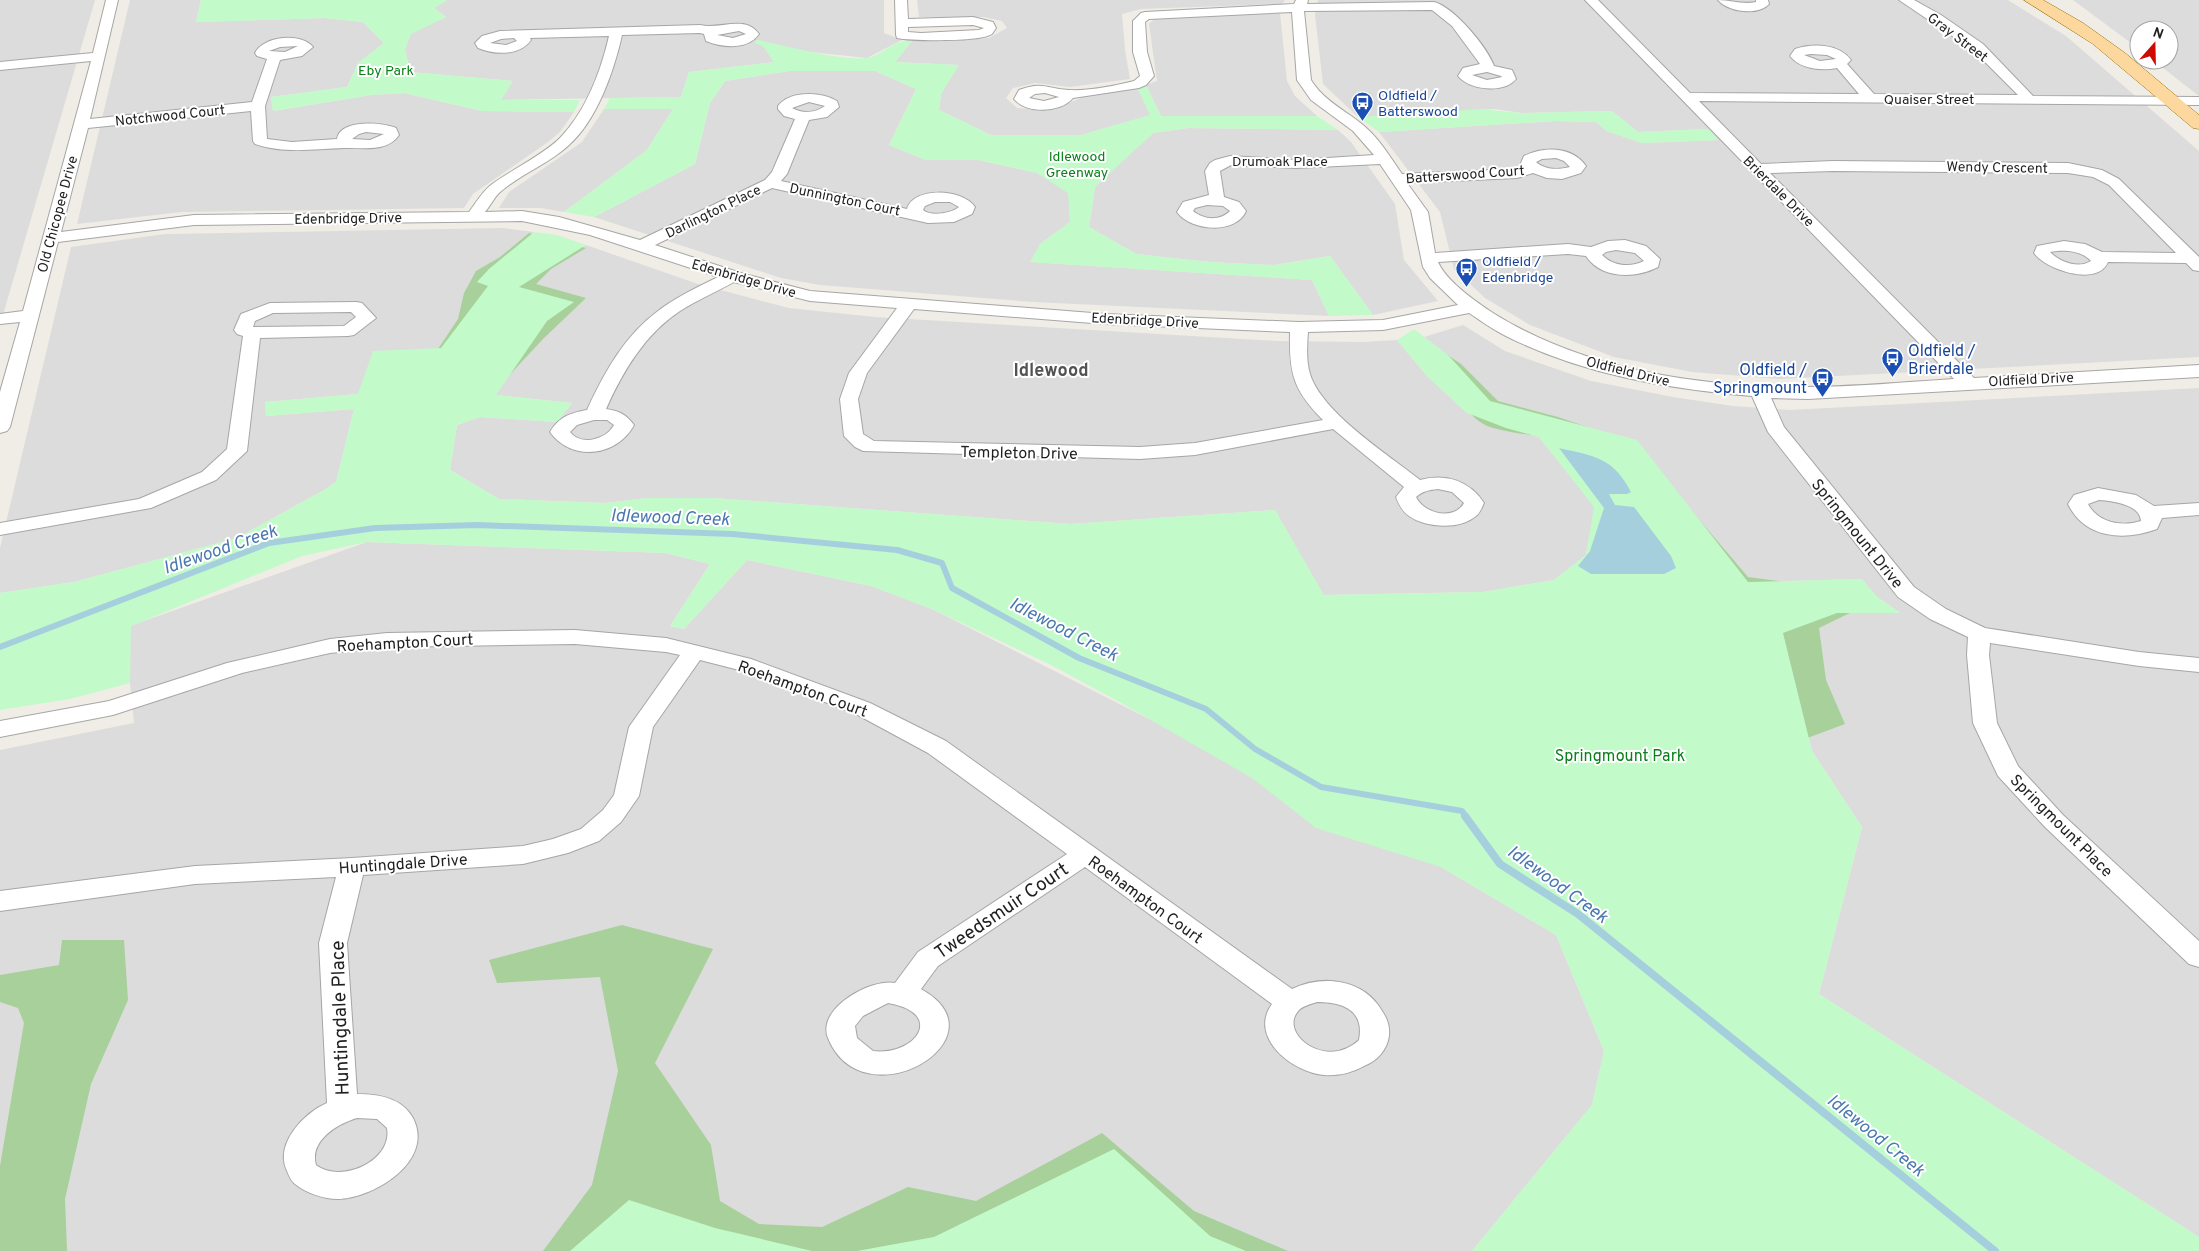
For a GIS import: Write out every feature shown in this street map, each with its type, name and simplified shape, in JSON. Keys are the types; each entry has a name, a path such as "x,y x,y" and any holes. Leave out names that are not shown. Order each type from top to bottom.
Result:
{"main road":[{"path":"2032,0 2073,23 2103,43 2199,124"}],"street":[{"name":"Old Chicopee Drive","path":"0,427 100,56 112,0"},
{"path":"901,0 902,34 912,37 980,34 987,32 990,28 982,22 973,21 903,23"},
{"name":"Brierdale Drive","path":"1591,0 1967,382"},
{"path":"1724,0 1734,5 1745,6 1759,6 1763,4 1762,0"},
{"name":"Gray Street","path":"1905,0 1937,18 1978,48 2030,99"},
{"path":"1066,94 1140,84 1147,76 1140,52 1138,21 1144,16 1300,4 1434,6 1443,10 1452,19 1487,64 1486,68"},
{"name":"Oldfield Drive","path":"1300,4 1297,16 1304,80 1309,90 1319,101 1366,135 1384,159 1420,212 1429,258 1435,272 1472,307 1500,325 1538,343 1578,358 1654,380 1759,392 1808,392 2199,371"},
{"path":"517,36 700,29 713,32"},
{"path":"474,216 494,190 564,142 573,132 598,88 613,51 616,31"},
{"path":"0,66 100,56"},
{"path":"275,56 258,106 260,141 270,145 282,146 349,143"},
{"path":"1840,64 1871,99"},
{"name":"Quaiser Street","path":"1686,97 2199,101"},
{"name":"Notchwood Court","path":"81,124 258,106"},
{"name":"Darlington Place","path":"641,245 770,183 780,174 804,116"},
{"name":"Drumoak Place","path":"1216,201 1217,194 1211,171 1213,166 1220,162 1230,160 1296,164 1384,159"},
{"name":"Wendy Crescent","path":"1757,169 1833,166 2058,168 2097,173 2114,182 2195,262"},
{"name":"Batterswood Court","path":"1397,179 1516,173 1533,168"},
{"name":"Dunnington Court","path":"770,183 920,215"},
{"name":"Edenbridge Drive","path":"50,238 194,220 522,216 558,220 588,228 732,277 783,292 810,296 1105,319 1299,327 1383,325 1472,307"},
{"path":"1429,258 1568,250 1594,252"},
{"path":"2098,257 2195,262"},
{"path":"594,414 637,339 664,315 732,277"},
{"name":"Templeton Drive","path":"909,304 858,373 849,399 854,436 870,447 1140,453 1195,449 1336,422"},
{"path":"356,307 367,318 348,331 252,333 243,330 247,318 270,308 356,307"},
{"path":"0,319 30,315"},
{"path":"1299,327 1298,359 1302,380 1313,400 1336,422 1417,487"},
{"path":"0,529 144,504 209,476 237,451 252,333"},
{"name":"Springmount Drive","path":"1759,392 1775,428 1906,592 1938,614 1979,634 2139,659 2199,665"},
{"path":"2150,513 2199,509"},
{"name":"Springmount Place","path":"1979,634 1978,655 1985,723 2007,770 2054,821 2199,957"},
{"name":"Roehampton Court","path":"0,729 113,708 235,668 330,646 388,640 575,637 666,646 751,666 870,712 937,747 1084,855 1289,1001"},
{"name":"Huntingdale Drive","path":"0,901 195,875 352,867 523,855 559,847 590,835 612,816 626,796 642,726 694,652"},
{"name":"Tweedsmuir Court","path":"903,993 928,959 1084,855"},
{"name":"Huntingdale Place","path":"343,1110 333,943 352,867"}],"shaded area":[{"path":"0,0 95,0 0,325"},
{"path":"130,0 201,0 196,22 325,18 363,22 384,43 358,63 347,87 271,97 273,111 371,95 404,93 482,111 574,112 560,132 473,194 464,208 181,212 77,224"},
{"path":"447,0 884,0 884,33 902,40 867,58 764,47 774,62 689,72 681,97 500,100 512,81 410,72 405,49 411,33 446,17 434,8"},
{"path":"917,0 1285,0 1282,4 1141,9 1122,14 1130,79 1070,87 1036,83 1013,88 1006,98 1017,108 1053,110 1083,97 1137,87 1151,115 1081,135 991,135 939,110 941,94 958,65 895,62 912,41 989,38 1007,28 1002,21 984,17 919,17"},
{"path":"1318,0 2008,0 2066,36 2199,151 2199,357 1780,379 1692,372 1614,357 1530,325 1485,298 1454,269 1440,212 1379,132 1556,121 1596,122 1607,131 1642,143 1718,140 1708,129 1638,132 1612,111 1522,113 1494,109 1391,116 1357,116 1323,84 1315,15"},
{"path":"2073,0 2199,0 2199,96 2166,70 2179,70 2179,20 2129,20 2129,42"},
{"path":"1280,13 1287,81 1295,96 1317,116 1161,116 1146,85 1157,81 1149,24 1155,18"},
{"path":"789,71 875,71 916,89 889,145 926,160 978,160 1037,173 1069,193 1070,222 1040,244 1031,262 1312,280 1329,316 1033,302 820,285 781,278 594,217 695,164 710,103 725,81"},
{"path":"604,109 673,109 647,150 564,212 541,208 499,208 509,192 582,142"},
{"path":"1188,128 1338,130 1351,142 1395,204 1404,260 1438,301 1373,315 1330,256 1274,265 1209,262 1136,254 1089,227 1095,187 1107,175 1153,133"},
{"path":"503,228 534,232 489,269 488,285 441,348 358,394 265,402 266,416 354,409 336,482 237,538 74,582 0,593 0,548 71,247 165,234"},
{"path":"586,245 698,284 789,308 875,317 1277,341 1363,342 1397,340 1427,376 1467,413 1506,428 1539,437 1595,507 1586,555 1554,580 1483,592 1323,595 1275,510 1070,524 713,498 647,498 606,503 499,499 450,470 457,425 480,417 557,422 572,403 495,395 547,321 518,287"},
{"path":"1463,325 1505,351 1591,381 1673,397 1733,406 1790,410 2199,388 2199,1237 1819,994 1862,827 1812,751 1782,632 1837,613 1899,612 1877,597 1862,579 1748,582 1490,401 1449,356 1424,337"},
{"path":"367,542 666,553 710,564 670,626 684,629 747,560 871,586 932,609 1441,867 1556,935 1604,1051 1592,1105 1472,1251 1246,1251 934,1237 570,1251 0,1251 0,750 134,723 130,683 130,626"}],"green space":[{"name":"Eby Park","path":"201,0 447,0 434,8 446,17 411,34 405,49 410,72 513,81 501,100 580,100 574,112 482,111 404,93 371,95 273,111 271,97 347,87 358,63 384,43 363,22 325,18 196,22"},
{"name":"Idlewood Greenway","path":"758,40 828,55 855,58 872,57 899,43 912,41 895,62 959,65 941,94 939,110 991,135 1081,135 1150,115 1137,87 1146,85 1161,116 1317,116 1338,130 1188,128 1153,133 1095,187 1089,227 1136,254 1209,262 1274,265 1330,256 1373,315 1329,316 1312,280 1030,262 1040,244 1070,222 1068,193 1037,173 978,160 926,160 889,145 916,89 875,71 789,71 725,81 710,103 695,164 594,217 564,212 647,150 673,109 604,109 610,98 681,97 689,72 774,62 764,47 753,42"},
{"path":"1480,109 1522,113 1612,111 1638,132 1708,129 1718,140 1642,143 1607,131 1596,122 1556,121 1379,132 1357,116 1391,116"},
{"name":"Springmount Park","path":"534,232 557,235 586,245 519,287 574,302 547,321 496,395 572,403 557,422 480,417 457,425 450,470 499,499 606,503 647,498 713,498 1070,524 1275,510 1324,595 1483,592 1554,580 1586,555 1594,507 1539,437 1506,428 1467,413 1427,376 1397,340 1414,329 1449,356 1490,401 1637,440 1748,582 1862,579 1877,597 1900,613 1837,613 1783,633 1812,751 1862,827 1819,994 2199,1237 2199,1251 1472,1251 1592,1105 1604,1051 1556,935 1441,867 1316,828 1252,778 1123,704 1053,666 932,609 871,586 747,560 684,629 670,626 710,564 666,553 367,542 302,556 131,626 130,683 70,699 0,710 0,593 74,582 237,538 326,489 336,482 354,409 266,416 265,402 358,394 373,351 441,348 488,286 477,282 489,269"},
{"path":"529,233 586,248 551,269 536,284 586,298 544,338 484,402 436,352 458,319 464,293 476,271 500,257"},
{"path":"1427,341 1461,364 1498,401 1558,417 1634,443 1748,577 1800,584 1860,608 1819,628 1826,680 1845,724 1783,747 1571,440 1514,432 1485,425 1459,399"},
{"path":"622,925 713,949 655,1063 711,1145 720,1201 759,1224 822,1227 908,1187 976,1201 1102,1133 1194,1211 1288,1251 543,1251 592,1185 618,1071 600,977 497,983 489,960"},
{"path":"62,940 124,940 128,1000 91,1084 65,1199 67,1251 0,1251 0,1166 24,1023 18,1008 0,1002 0,975 59,965"},
{"path":"1114,1149 1210,1236 1246,1251 857,1251 934,1237"},
{"path":"629,1200 715,1228 812,1251 570,1251"}],"water":[{"path":"1559,448 1592,456 1610,465 1617,471 1631,492 1627,494 1609,494 1615,505 1634,507 1671,556 1676,568 1664,574 1591,574 1578,566 1590,551 1604,508"}],"waterway":[{"name":"Idlewood Creek","path":"0,647 269,543 375,528 477,525 732,534 897,550 942,563 952,588 1079,658 1206,709 1255,749 1321,787 1462,811 1466,817"},
{"name":"Idlewood Creek","path":"1465,816 1500,864 1578,914 1995,1251"}],"place":[{"name":"Oldfield / Batterswood","path":"1362,122"},
{"name":"Oldfield / Edenbridge","path":"1466,288"},
{"name":"Oldfield / Brierdale","path":"1892,378"},
{"name":"Oldfield / Springmount","path":"1823,397"}],"district":[{"name":"Idlewood","path":"1051,370"}]}
